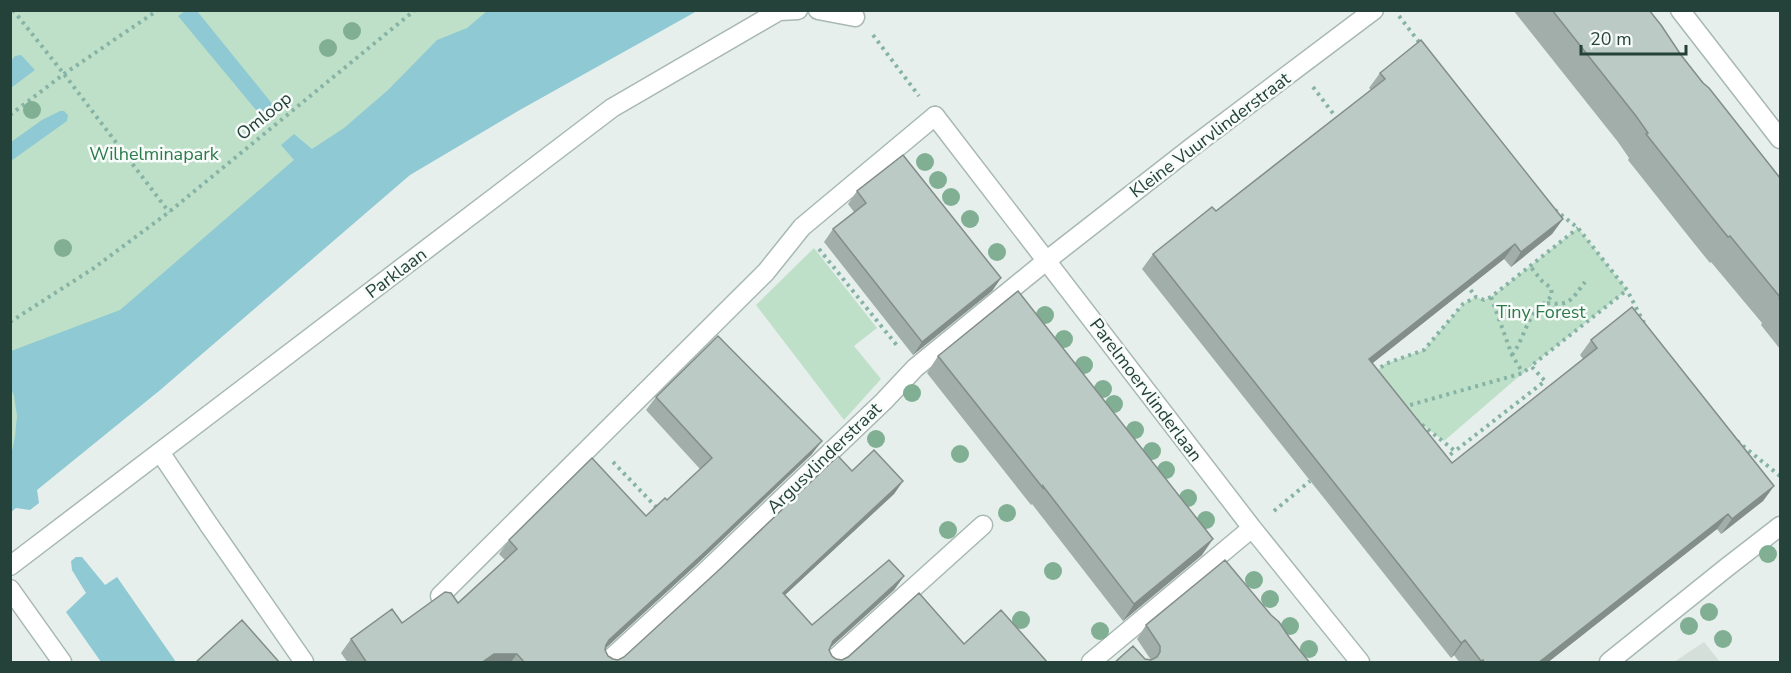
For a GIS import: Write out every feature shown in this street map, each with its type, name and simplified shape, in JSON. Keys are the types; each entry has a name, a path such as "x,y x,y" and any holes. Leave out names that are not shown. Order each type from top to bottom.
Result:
{"street":[{"name":"Parklaan","path":"10,566 612,108 779,11 798,10"},
{"path":"818,10 861,22"},
{"name":"Kleine Vuurvlinderstraat","path":"1046,261 1192,147 1374,10"},
{"path":"1680,10 1780,139"},
{"path":"440,596 766,272 802,227 935,117"},
{"name":"Parelmoervlinderlaan","path":"935,117 1252,528 1360,663"},
{"name":"Argusvlinderstraat","path":"607,663 884,401 915,368 1046,261"},
{"path":"160,452 304,663"},
{"path":"831,663 983,525"},
{"path":"1609,663 1780,526"},
{"path":"1091,663 1252,528"},
{"path":"10,589 62,663"},
{"path":"1120,638 1134,654"}],"path":[{"path":"13,10 169,212"},
{"path":"10,115 64,74 158,10"},
{"name":"Omloop","path":"10,322 93,268 169,212 415,10"},
{"path":"1395,10 1423,47"},
{"path":"861,22 935,117"},
{"path":"1298,68 1342,125"},
{"path":"1551,207 1578,228 1627,290 1647,328"},
{"path":"802,227 915,368"},
{"path":"1462,279 1476,297 1484,300 1491,297 1578,228"},
{"path":"1512,355 1537,310 1552,295 1551,288 1530,266"},
{"path":"1546,303 1561,305 1569,302 1585,282"},
{"path":"1455,451 1400,408 1523,373 1627,290"},
{"path":"1370,376 1385,364 1424,350 1463,304 1476,297"},
{"path":"1491,297 1512,355 1523,373"},
{"path":"1444,460 1545,381 1531,366"},
{"path":"1729,434 1780,476"},
{"path":"594,442 665,516"},
{"path":"1252,528 1311,481"}],"shaded area":[{"path":"1704,642 1720,662 1674,662"}],"green space":[{"name":"Wilhelminapark","path":"11,11 651,11 337,195 11,477"},
{"name":"Tiny Forest","path":"1578,228 1627,290 1531,366 1444,441 1400,408 1370,376 1385,364 1424,350 1463,304 1476,297 1484,300 1491,297"},
{"path":"814,248 877,328 854,346 881,379 844,420 756,305"}],"water":[{"path":"185,11 197,11 274,106 261,116 178,16"},
{"path":"487,11 697,11 518,111 410,175 159,391 37,490 39,503 30,510 16,508 11,512 11,456 17,416 11,388 11,351 120,310 294,160 281,145 294,134 312,149 344,128 388,90 437,40 467,28"},
{"path":"21,55 35,70 11,88 11,61 15,56"},
{"path":"60,111 68,115 67,121 11,161 11,142 42,120"},
{"path":"76,557 82,557 105,585 117,577 176,662 101,662 66,612 86,593 72,570 71,561"}],"building":[{"path":"1552,10 1649,10 1661,25 1681,55 1780,178 1780,297 1711,216"},
{"path":"1421,40 1563,219 1521,252 1515,244 1369,359 1452,463 1597,348 1591,340 1632,307 1774,486 1732,519 1728,514 1538,663 1485,663 1465,640 1461,643 1153,254 1212,207 1216,211 1385,79 1380,73"},
{"path":"903,155 1001,278 922,342 833,229 866,203 857,191"},
{"path":"1018,291 1213,539 1134,604 938,356"},
{"path":"718,336 822,441 609,640 605,650 608,656 618,660 624,657 838,456 852,471 874,450 903,481 783,593 812,625 889,560 904,576 833,641 829,650 832,656 842,660 848,657 919,593 964,644 1001,610 1048,663 525,663 517,654 494,654 481,663 367,663 351,639 392,609 402,623 445,592 451,593 458,603 517,549 509,540 592,458 646,516 665,498 667,500 712,458 656,397"},
{"path":"1225,560 1279,622 1310,663 1114,663 1133,646 1145,659 1151,660 1157,657 1160,646 1146,625"},
{"path":"242,620 280,663 195,663"}]}
